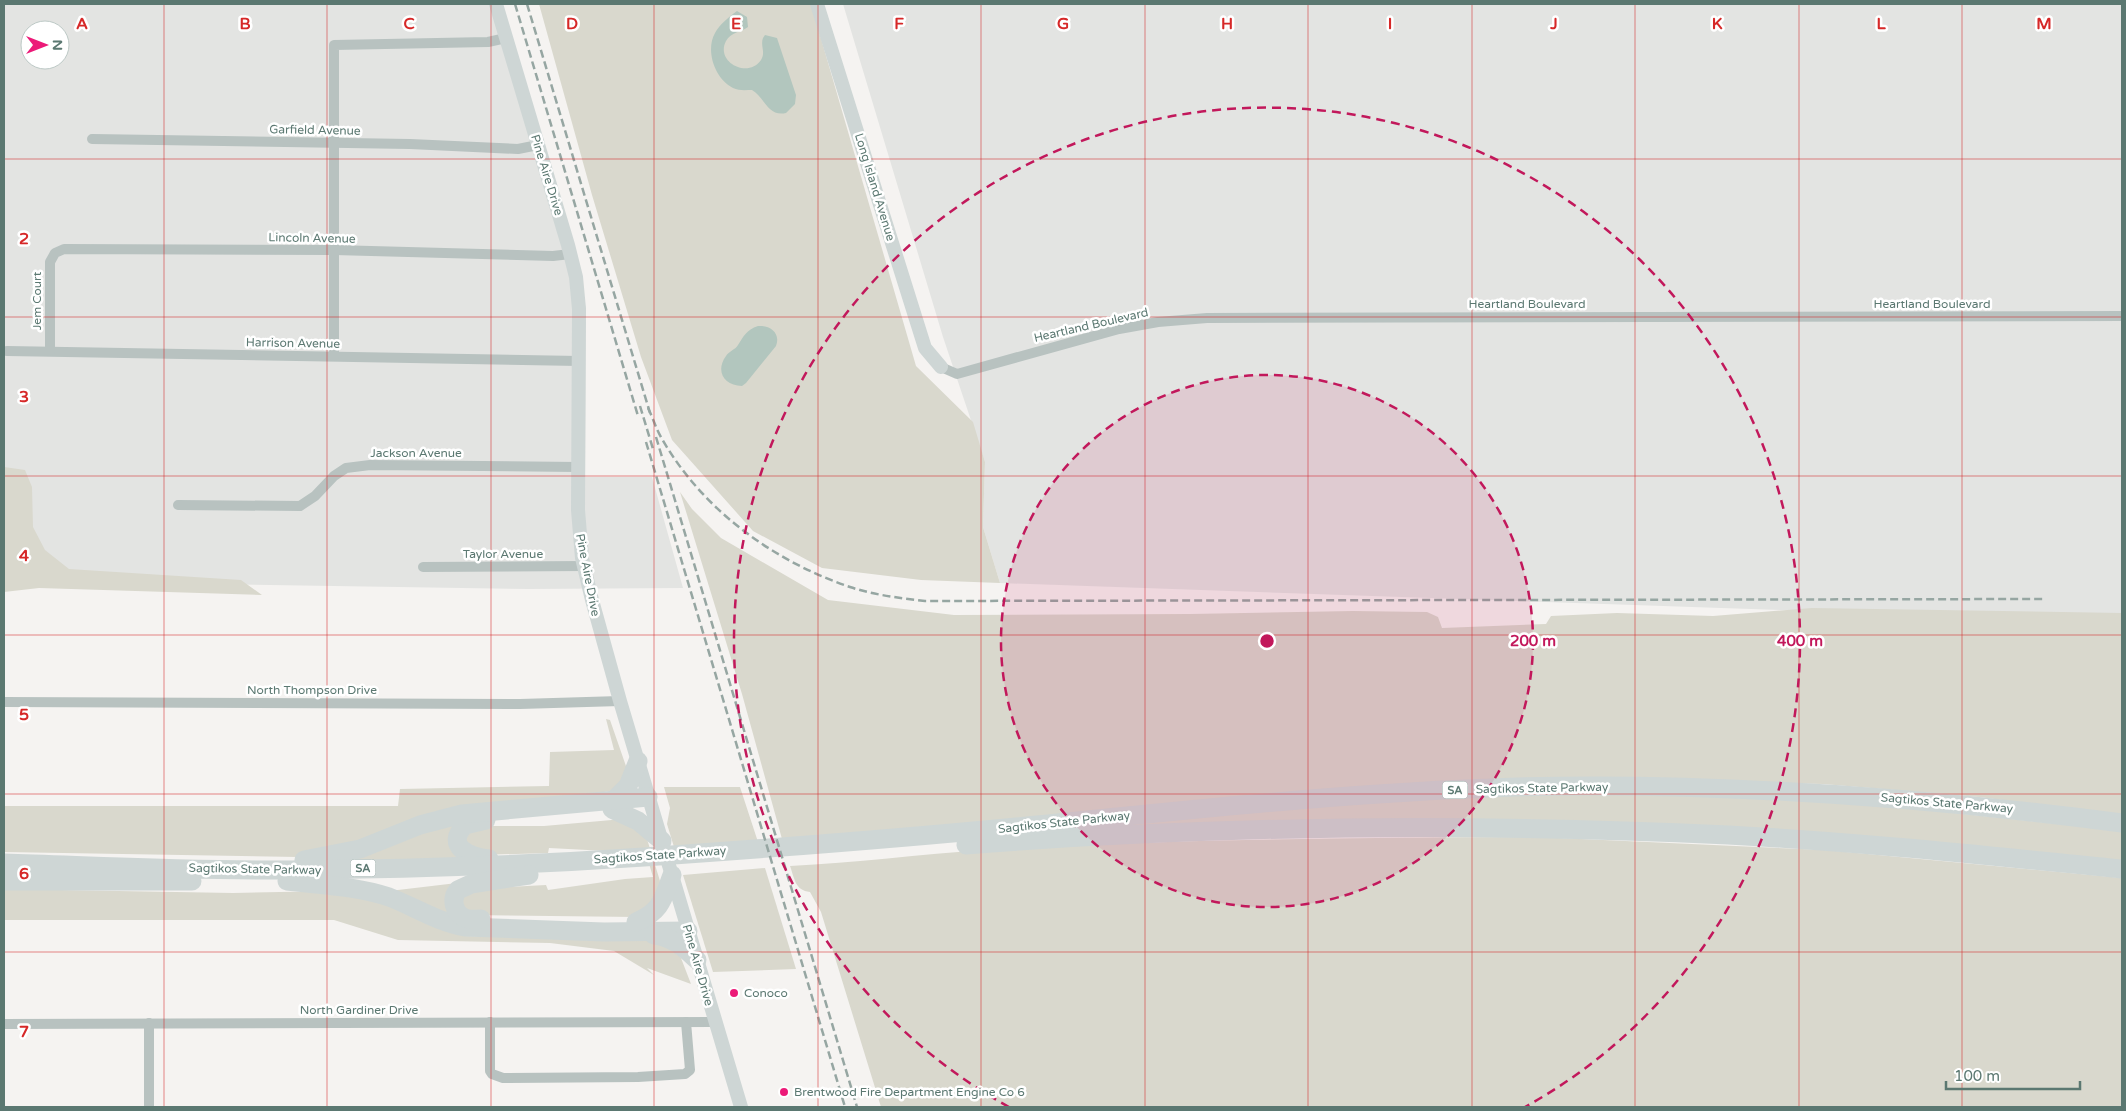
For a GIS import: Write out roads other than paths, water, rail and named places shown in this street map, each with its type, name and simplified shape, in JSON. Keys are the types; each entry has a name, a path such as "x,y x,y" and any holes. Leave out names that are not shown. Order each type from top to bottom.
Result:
{"highway":[{"path":"613,804 628,786 638,761"},
{"name":"Sagtikos State Parkway","path":"791,852 967,832 1349,796 1544,787 1739,789 1895,798 1975,805 2122,823"},
{"path":"188,868 311,859 360,849 420,825 462,814 650,801"},
{"path":"533,869 467,855 459,845 460,832 468,823 480,820 613,804 662,841"},
{"name":"Sagtikos State Parkway","path":"4,881 287,881 639,863 681,865 751,855 791,852 1127,834 1340,827 1599,830 1731,836 1881,846 2122,869"},
{"name":"Sagtikos State Parkway","path":"4,864 289,870 533,869"},
{"path":"632,927 658,908 681,865"},
{"path":"533,869 461,887 454,896 456,911 465,918 475,919 632,927 669,938 697,960"},
{"path":"287,881 356,889 378,894 406,904 445,923 464,927 687,927"}],"street":[{"name":"Pine Aire Drive","path":"496,4 570,254 577,293 579,361 578,520 584,566 620,701 662,841 681,865 687,927 741,1107"},
{"name":"Long Island Avenue","path":"817,4 925,348 940,367"},
{"path":"334,356 334,45 470,42 506,38"},
{"name":"Garfield Avenue","path":"92,139 334,143 518,149 538,145"},
{"name":"Lincoln Avenue","path":"55,253 64,249 334,250 544,256 570,254"},
{"name":"Jem Court","path":"50,351 50,262 55,253"},
{"name":"Heartland Boulevard","path":"940,367 957,374 1119,330 1158,322 1207,318 2122,316"},
{"name":"Harrison Avenue","path":"7,351 579,361"},
{"name":"Jackson Avenue","path":"178,505 300,506 315,496 334,476 346,468 370,465 578,467"},
{"name":"Taylor Avenue","path":"423,568 584,566"},
{"name":"North Thompson Drive","path":"4,702 520,704 620,701"},
{"path":"490,1022 490,1071 492,1074 503,1078 638,1077 685,1074 690,1070 686,1022"},
{"name":"North Gardiner Drive","path":"4,1024 715,1022"},
{"path":"148,1107 149,1023"}],"railway":[{"path":"515,4 638,416"},
{"path":"527,4 650,413"},
{"path":"640,406 653,449"},
{"path":"648,408 660,435 679,465 719,510 742,530 794,563 821,576 859,590 906,599 925,601 2044,599"},
{"path":"656,437 857,1107"},
{"path":"646,442 845,1107"}],"place":[{"name":"Conoco","path":"734,993"},
{"name":"Brentwood Fire Department Engine Co 6","path":"784,1092"}]}
